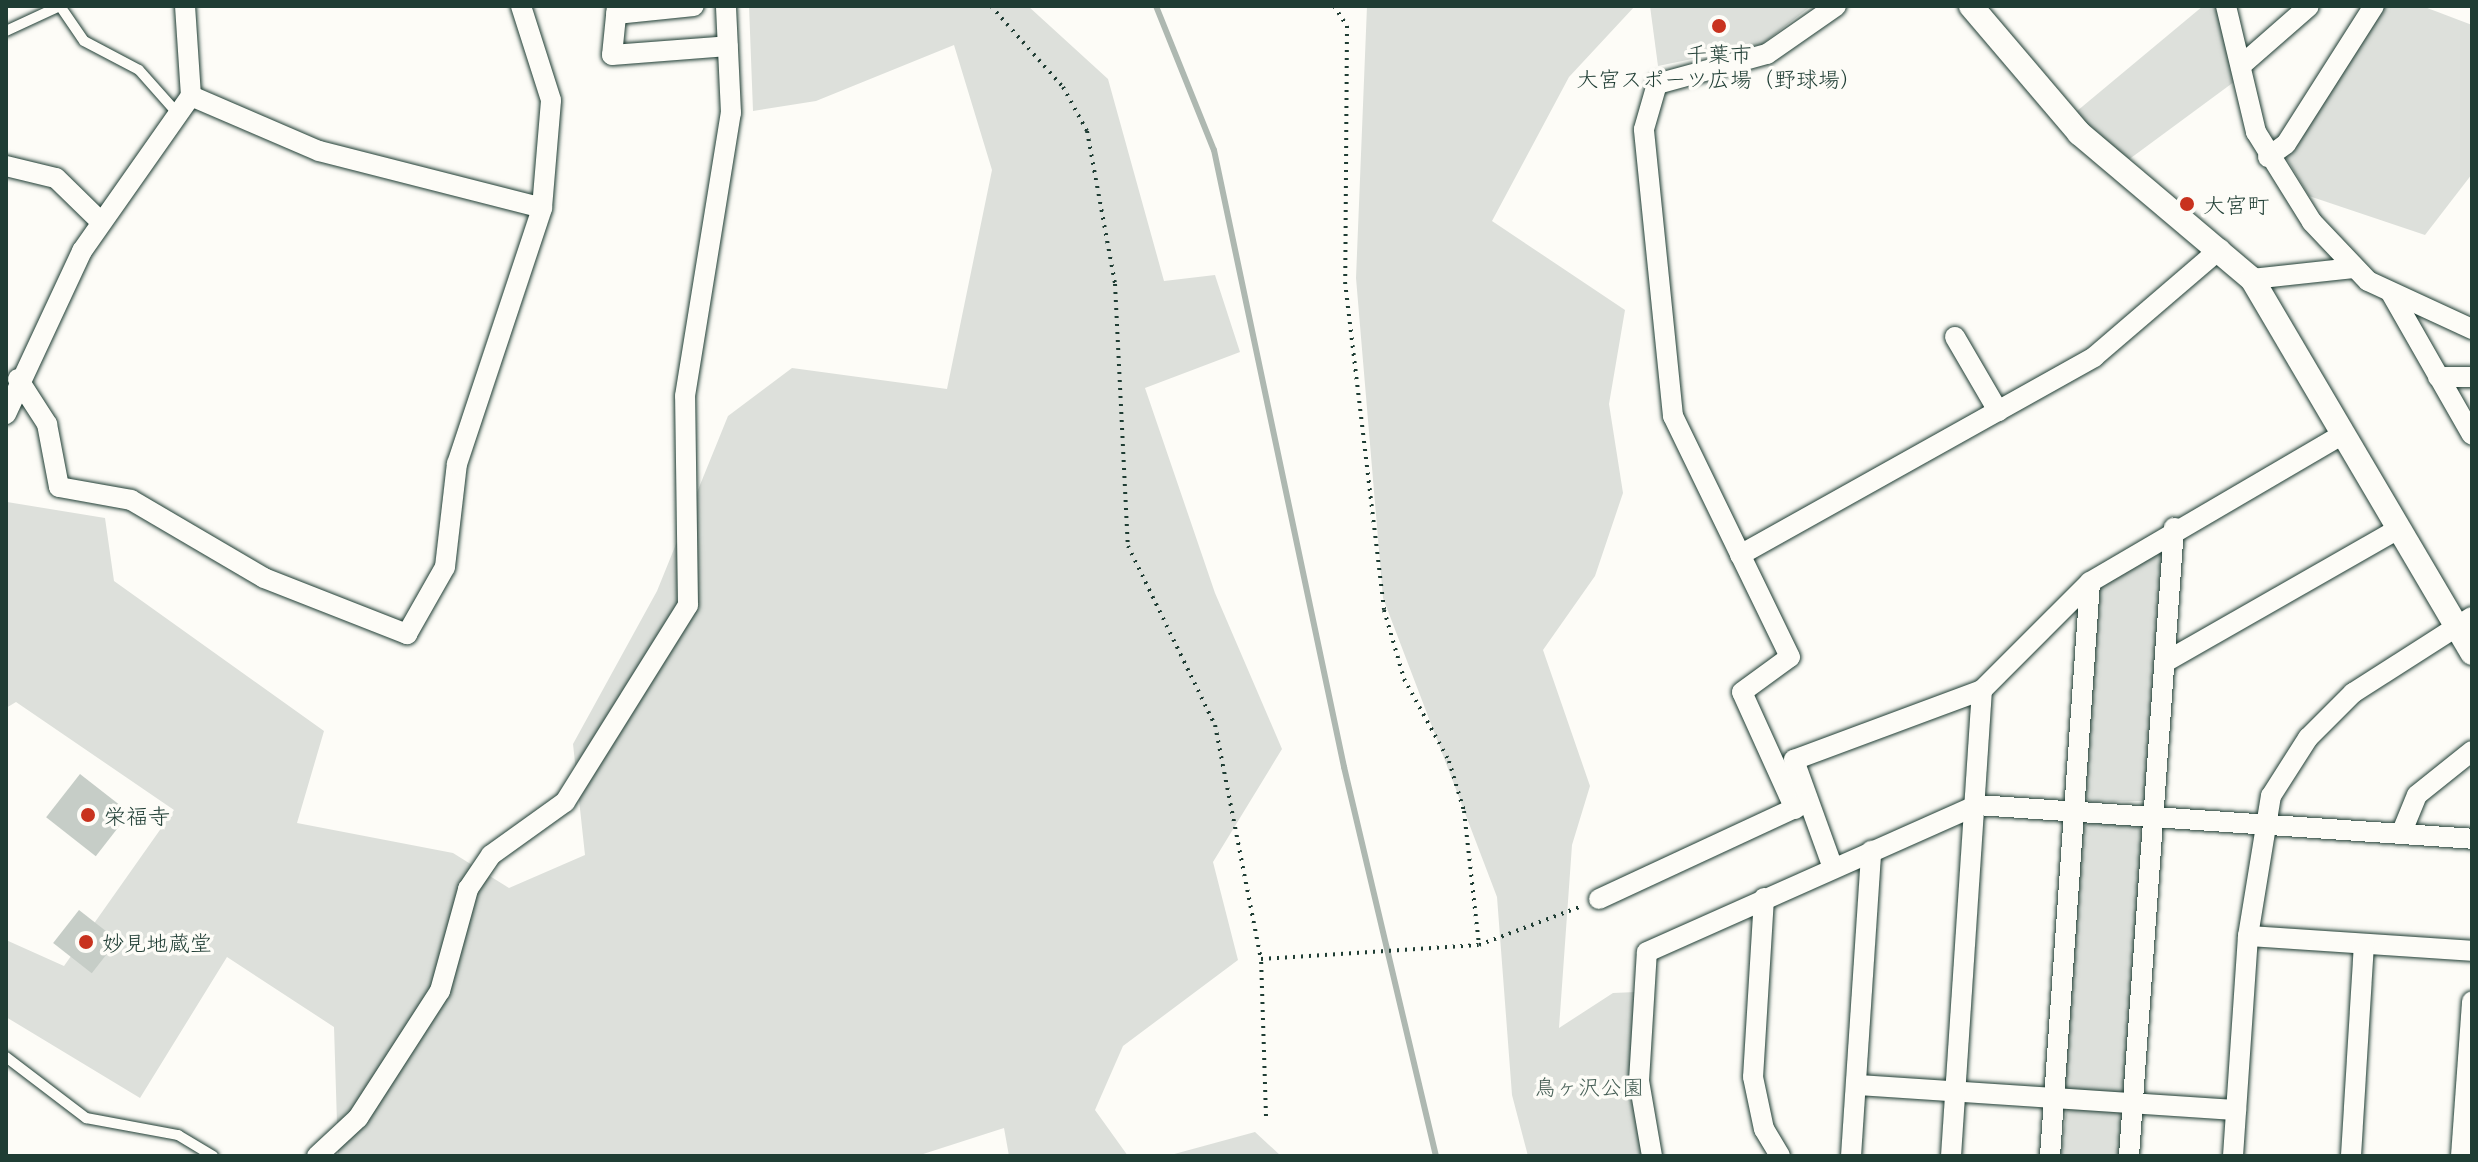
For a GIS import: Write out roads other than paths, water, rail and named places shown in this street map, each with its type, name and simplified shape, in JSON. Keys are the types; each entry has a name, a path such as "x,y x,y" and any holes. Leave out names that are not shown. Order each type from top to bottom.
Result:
{"street":[{"path":"6,414 18,379 100,221 191,96 185,6"},
{"path":"18,379 47,424 59,487 131,500 264,578 407,634 445,567 457,464 542,208 551,100 521,6"},
{"path":"694,6 616,10 612,55 728,46"},
{"path":"317,1156 358,1118 440,991 468,889 491,855 565,802 688,605 685,396 731,113 726,6"},
{"path":"1833,868 1742,692 1790,657 1673,416 1644,129 1657,84 1767,54 1836,6"},
{"path":"1971,6 2079,133 2252,279 2398,529 2464,621 2472,653"},
{"path":"2226,6 2268,157 2353,268 2391,293 2472,329"},
{"path":"2244,63 2309,6"},
{"path":"2268,157 2286,144 2374,6"},
{"path":"191,96 319,151 542,208"},
{"path":"6,166 56,178 100,221"},
{"path":"1740,555 2094,357 2220,249"},
{"path":"2252,279 2353,268"},
{"path":"2391,293 2472,435"},
{"path":"1955,337 1998,411"},
{"path":"2438,377 2472,377"},
{"path":"1801,806 1794,760 1982,690 2090,582 2174,528 2343,434"},
{"path":"2129,1156 2150,815 2174,528"},
{"path":"2165,662 2398,529"},
{"path":"2050,1156 2090,582"},
{"path":"2233,1156 2248,936 2260,826 2288,766 2329,716 2382,670 2464,621"},
{"path":"1951,1156 1977,805 1982,690"},
{"path":"2401,834 2417,795 2472,751"},
{"path":"1652,1156 1639,1081 1647,952 1977,805 2472,839"},
{"path":"1599,899 1801,806"},
{"path":"1851,1156 1871,851"},
{"path":"1764,898 1753,1077 1764,1129 1780,1156"},
{"path":"2248,936 2472,951"},
{"path":"2351,1156 2364,944"},
{"path":"2461,1156 2472,1001"},
{"path":"1857,1085 2236,1110"}],"lane":[{"path":"6,31 60,6 84,41 139,70 179,115"},
{"path":"6,1057 86,1118 178,1135 213,1156"}],"waterway":[{"path":"1156,6 1214,150 1344,767 1436,1156"}],"place":[{"name":"千葉市 大宮スポーツ広場（野球場）","path":"1719,26"},
{"name":"大宮町","path":"2187,204"},
{"name":"栄福寺","path":"88,815"},
{"name":"妙見地蔵堂","path":"86,942"}],"park label":[{"name":"鳥ヶ沢公園","path":"1589,1086"}]}
